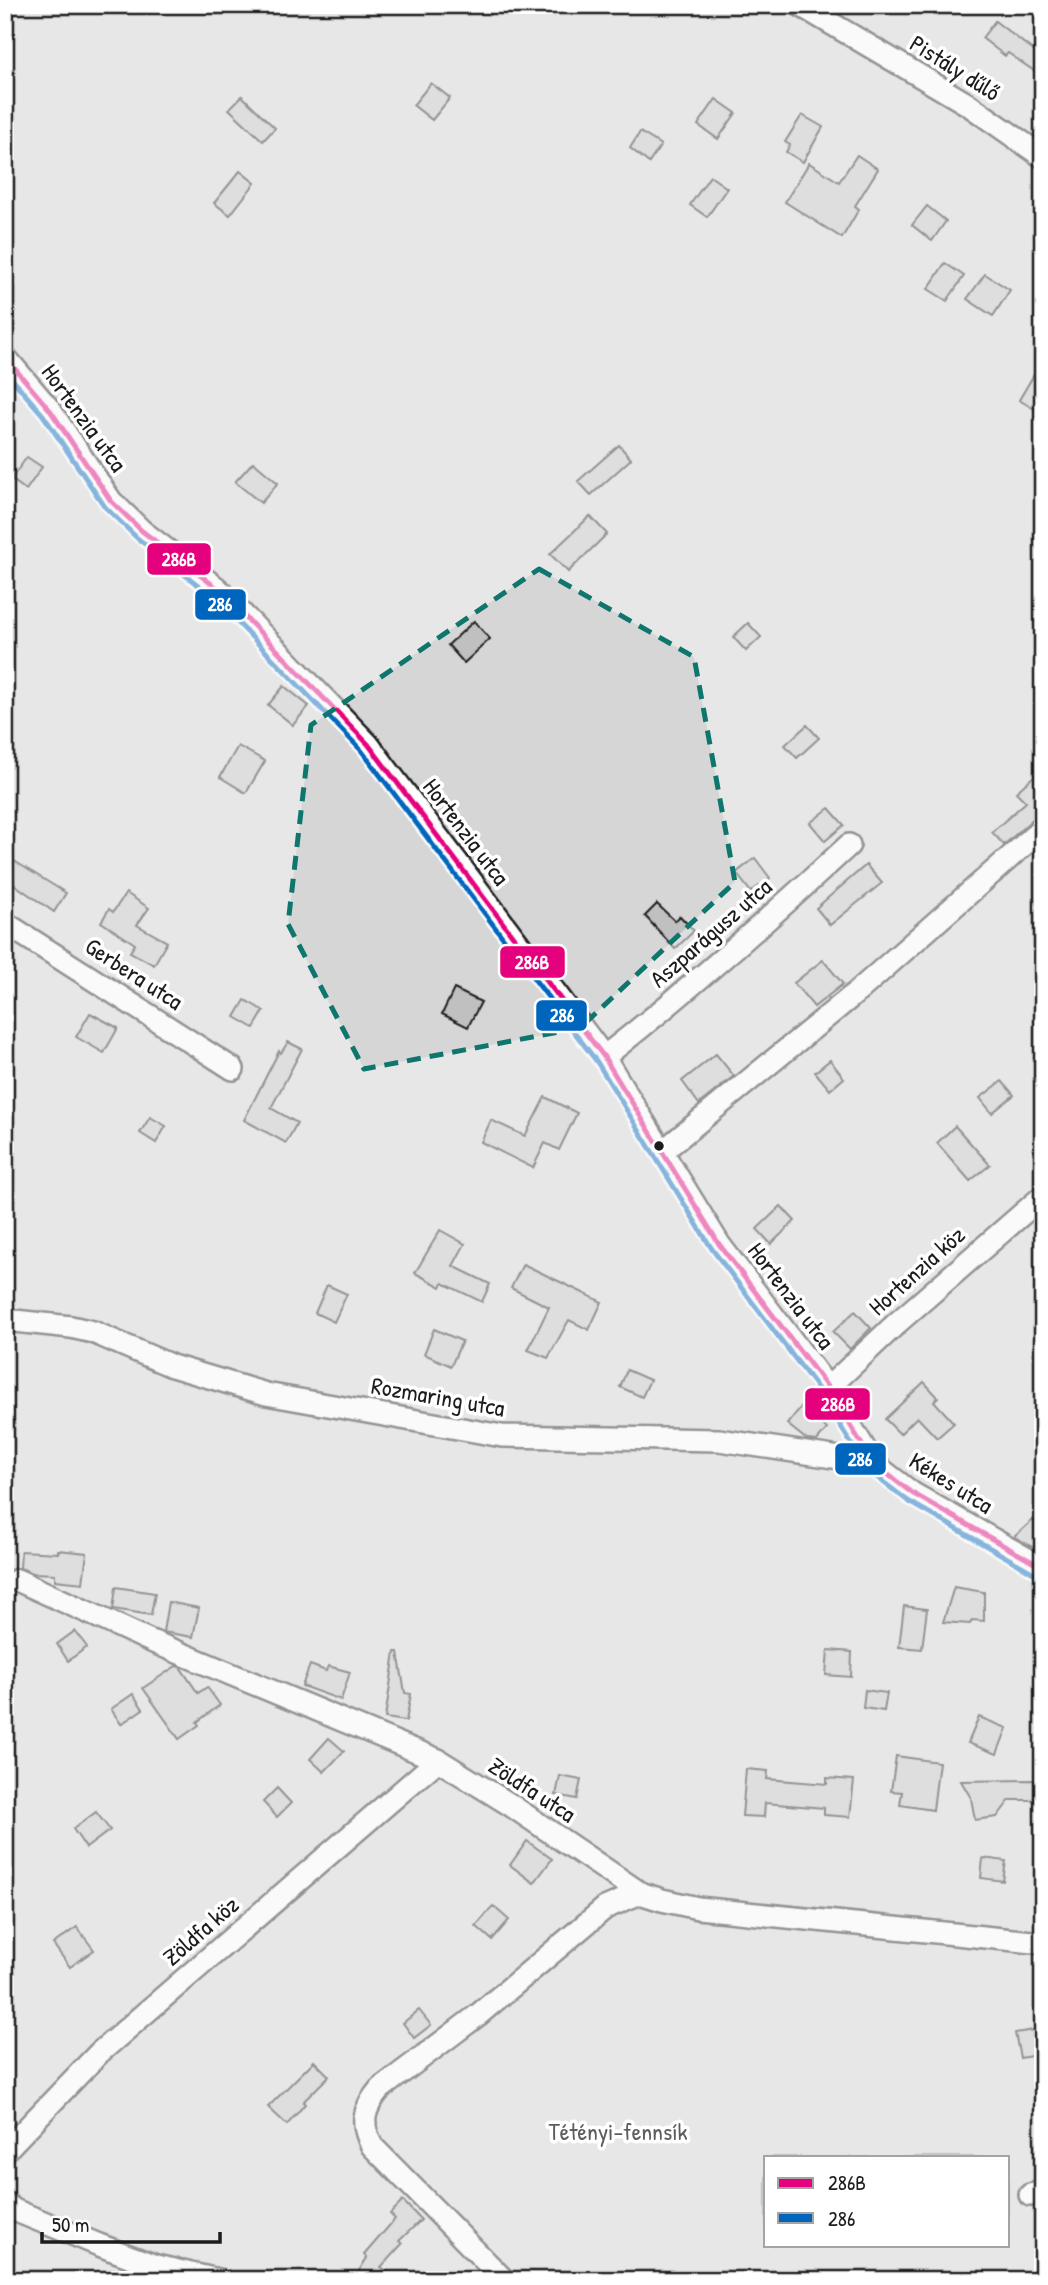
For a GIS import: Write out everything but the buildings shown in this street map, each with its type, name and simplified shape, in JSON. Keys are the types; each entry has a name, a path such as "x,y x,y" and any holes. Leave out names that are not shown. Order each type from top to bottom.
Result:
{"street":[{"name":"Pistály dűlő","path":"800,5 970,106 1043,157"},
{"name":"Hortenzia utca","path":"5,357 50,410 111,501 142,531 218,588 368,744 604,1057 719,1244 828,1388"},
{"path":"663,1151 857,992 1043,828"},
{"name":"Aszparágusz utca","path":"604,1057 752,934 849,845"},
{"name":"Gerbera utca","path":"5,923 233,1069"},
{"name":"Hortenzia köz","path":"828,1388 897,1323 1043,1196"},
{"name":"Rozmaring utca","path":"5,1320 93,1332 172,1366 266,1394 502,1436 719,1440 873,1463"},
{"name":"Kékes utca","path":"828,1388 873,1463 912,1493 1043,1568"},
{"name":"Zöldfa utca","path":"17,1580 151,1641 438,1760 509,1804 640,1893 698,1908 1043,1942"},
{"name":"Zöldfa köz","path":"5,2151 99,2053 438,1760"},
{"path":"504,2280 372,2146 364,2132 364,2115 371,2099 380,2089 478,2015 605,1908 640,1893"},
{"path":"5,2203 14,2210 145,2262 218,2280"}],"highlighted area":[{"path":"539,569 694,657 735,882 580,1028 364,1069 288,924 311,725"}],"green space":[{"name":"Tétényi-fennsík","path":"5,5 1043,5 1043,2280 5,2280"}],"transit line":[{"name":"286B","path":"5,357 50,410 111,501 142,531 217,588 368,744 604,1057 719,1244 828,1388 873,1463 912,1493 1043,1568"},
{"name":"286","path":"5,371 43,415 105,507 137,538 211,595 361,750 597,1062 712,1249 821,1393 866,1469 908,1501 1039,1576"}]}
